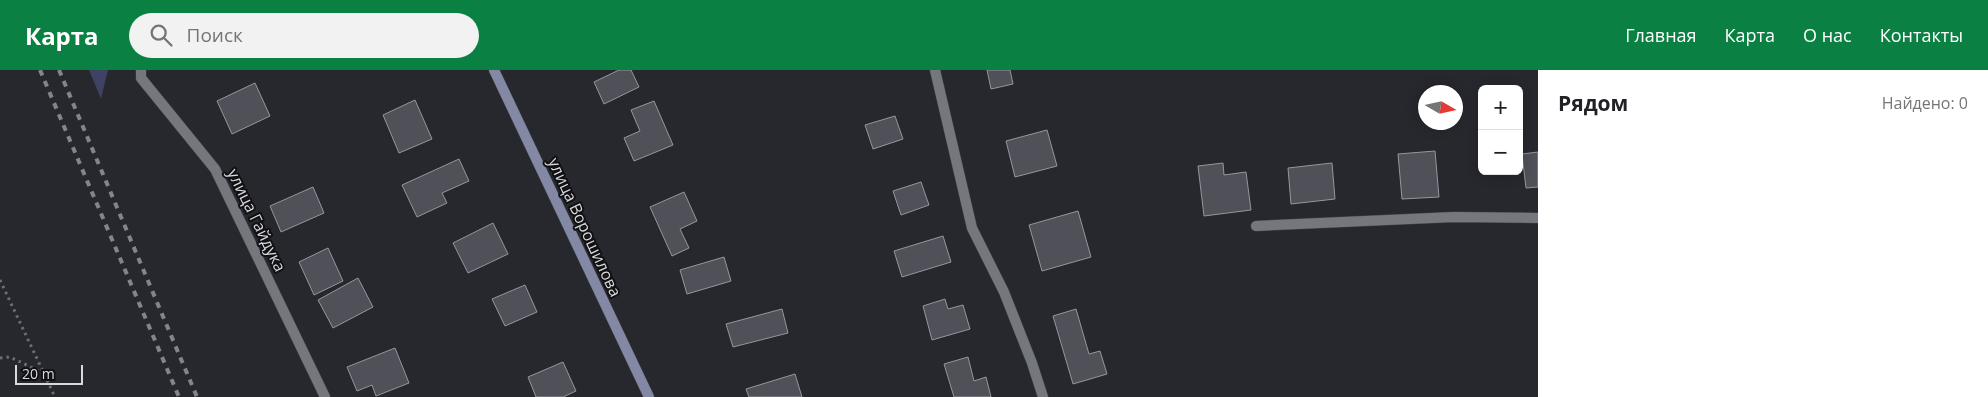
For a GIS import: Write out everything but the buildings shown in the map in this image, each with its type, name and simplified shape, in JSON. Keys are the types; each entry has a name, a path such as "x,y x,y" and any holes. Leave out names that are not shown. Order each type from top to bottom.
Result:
{"main road":[{"name":"улица Ворошилова","path":"494,70 649,397"}],"street":[{"name":"улица Гайдука","path":"141,70 142,78 215,169 325,397"},
{"path":"935,70 972,228 1004,292 1032,363 1043,397"},
{"path":"1256,226 1454,217 1538,218"}],"path":[{"path":"0,280 55,397"},
{"path":"0,354 44,374"},
{"path":"0,358 10,357"}],"shaded area":[{"path":"89,70 108,70 101,99"}],"railway":[{"path":"40,70 179,397"},
{"path":"59,70 197,397"}]}
